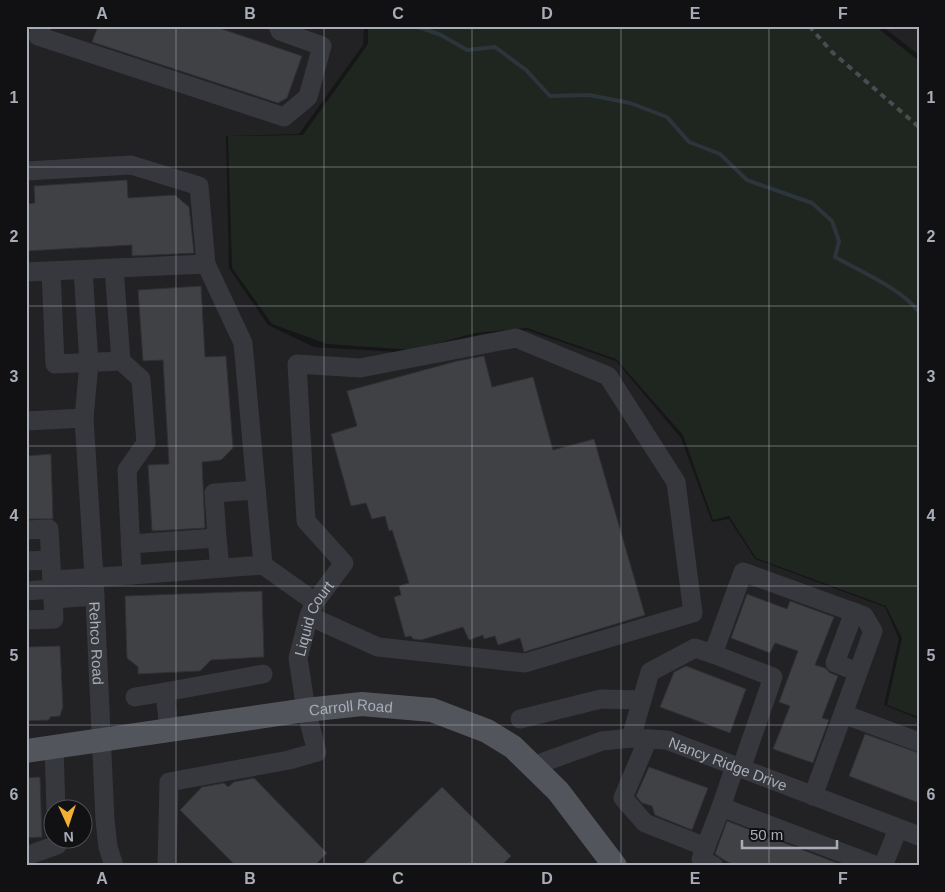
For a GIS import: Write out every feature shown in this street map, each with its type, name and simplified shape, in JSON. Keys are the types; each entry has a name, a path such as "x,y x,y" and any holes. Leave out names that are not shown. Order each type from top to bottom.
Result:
{"main road":[{"name":"Carroll Road","path":"26,751 306,710 362,704 432,710 487,731 513,747 558,791 615,866"}],"street":[{"path":"42,26 38,36 284,117 308,97 322,46 280,31 278,26"},
{"path":"26,171 131,166 199,186 206,264 243,343 263,565 312,609"},
{"path":"26,272 206,264"},
{"path":"114,268 120,361"},
{"name":"Rehco Road","path":"83,270 89,362 84,418 94,587 104,820 108,847 114,866"},
{"path":"51,271 55,364 120,361 141,379 146,443 127,470 132,575"},
{"name":"Liquid Court","path":"167,866 169,782 289,760 317,752 306,710 298,658 312,609 344,563 306,521 297,364 360,368 516,338 608,376 676,482 693,613 525,663 378,647 312,609"},
{"path":"26,422 84,418"},
{"path":"220,568 214,493 256,490"},
{"path":"26,530 48,529 54,619 26,620"},
{"path":"130,544 218,538"},
{"path":"26,561 50,560"},
{"path":"26,591 94,587 132,575 263,565"},
{"path":"713,654 743,572 864,616 873,631 813,796"},
{"path":"854,612 835,662 858,672"},
{"path":"706,847 645,824 623,798 639,739 642,700 650,672 695,648 773,677 738,768 721,807 706,847 701,859 714,866"},
{"path":"136,697 263,674"},
{"path":"165,692 169,730"},
{"path":"520,719 601,699 642,700"},
{"path":"843,714 919,742"},
{"name":"Nancy Ridge Drive","path":"533,766 602,741 667,740 919,836"},
{"path":"54,747 56,800"},
{"path":"721,807 877,866"},
{"path":"883,866 898,829"},
{"path":"26,856 43,850"}],"shaded area":[{"path":"26,26 364,26 363,45 299,134 226,136 229,268 268,325 314,347 414,353 482,334 527,330 616,361 681,438 712,522 729,519 755,559 885,607 899,639 884,705 919,719 919,866 26,866"},
{"path":"368,26 875,26 919,61 919,717 887,705 902,638 886,606 756,558 729,516 713,520 683,435 616,359 527,328 475,333 413,350 327,344 272,324 232,268 228,136 303,135 368,44"},
{"path":"882,26 919,26 919,55"}],"building":[{"path":"98,26 213,26 302,56 287,98 278,103 92,42"},
{"path":"127,180 128,198 175,195 189,207 194,253 132,256 132,245 26,251 26,204 35,203 34,186"},
{"path":"201,286 205,357 226,356 233,448 221,460 202,462 205,528 152,531 148,465 169,464 163,360 143,361 138,290"},
{"path":"484,356 492,387 533,377 553,450 594,439 645,615 524,652 520,638 498,645 495,636 484,639 483,635 469,640 463,627 421,640 413,639 411,636 405,637 394,597 401,595 399,586 409,583 392,530 389,531 385,516 372,519 366,503 351,506 331,434 357,426 347,391 457,361"},
{"path":"51,454 53,519 26,519 26,456"},
{"path":"262,591 264,657 211,660 200,671 138,674 138,667 127,658 125,596"},
{"path":"747,594 787,609 790,601 834,617 815,665 825,668 830,673 838,676 822,718 829,720 813,763 773,749 790,706 779,702 798,651 775,643 770,653 731,638"},
{"path":"60,646 63,708 60,716 50,717 49,720 26,721 26,647"},
{"path":"686,666 746,689 730,733 660,707 674,672"},
{"path":"865,734 919,753 919,803 849,776"},
{"path":"649,767 708,788 692,830 655,815 652,806 642,803 636,796"},
{"path":"40,777 42,837 26,838 26,778"},
{"path":"254,778 327,853 314,866 236,866 180,810 202,787 224,783 228,787 234,782"},
{"path":"442,787 511,856 501,866 361,866"},
{"path":"727,821 845,866 736,866 715,854"}],"waterway":[{"path":"416,26 441,35 467,50 495,47 526,70 550,96 589,95 630,103 667,117 689,142 720,154 747,180 812,203 832,221 839,241 835,257 892,288 919,312"}],"railway":[{"path":"809,26 832,52 919,127"}]}
